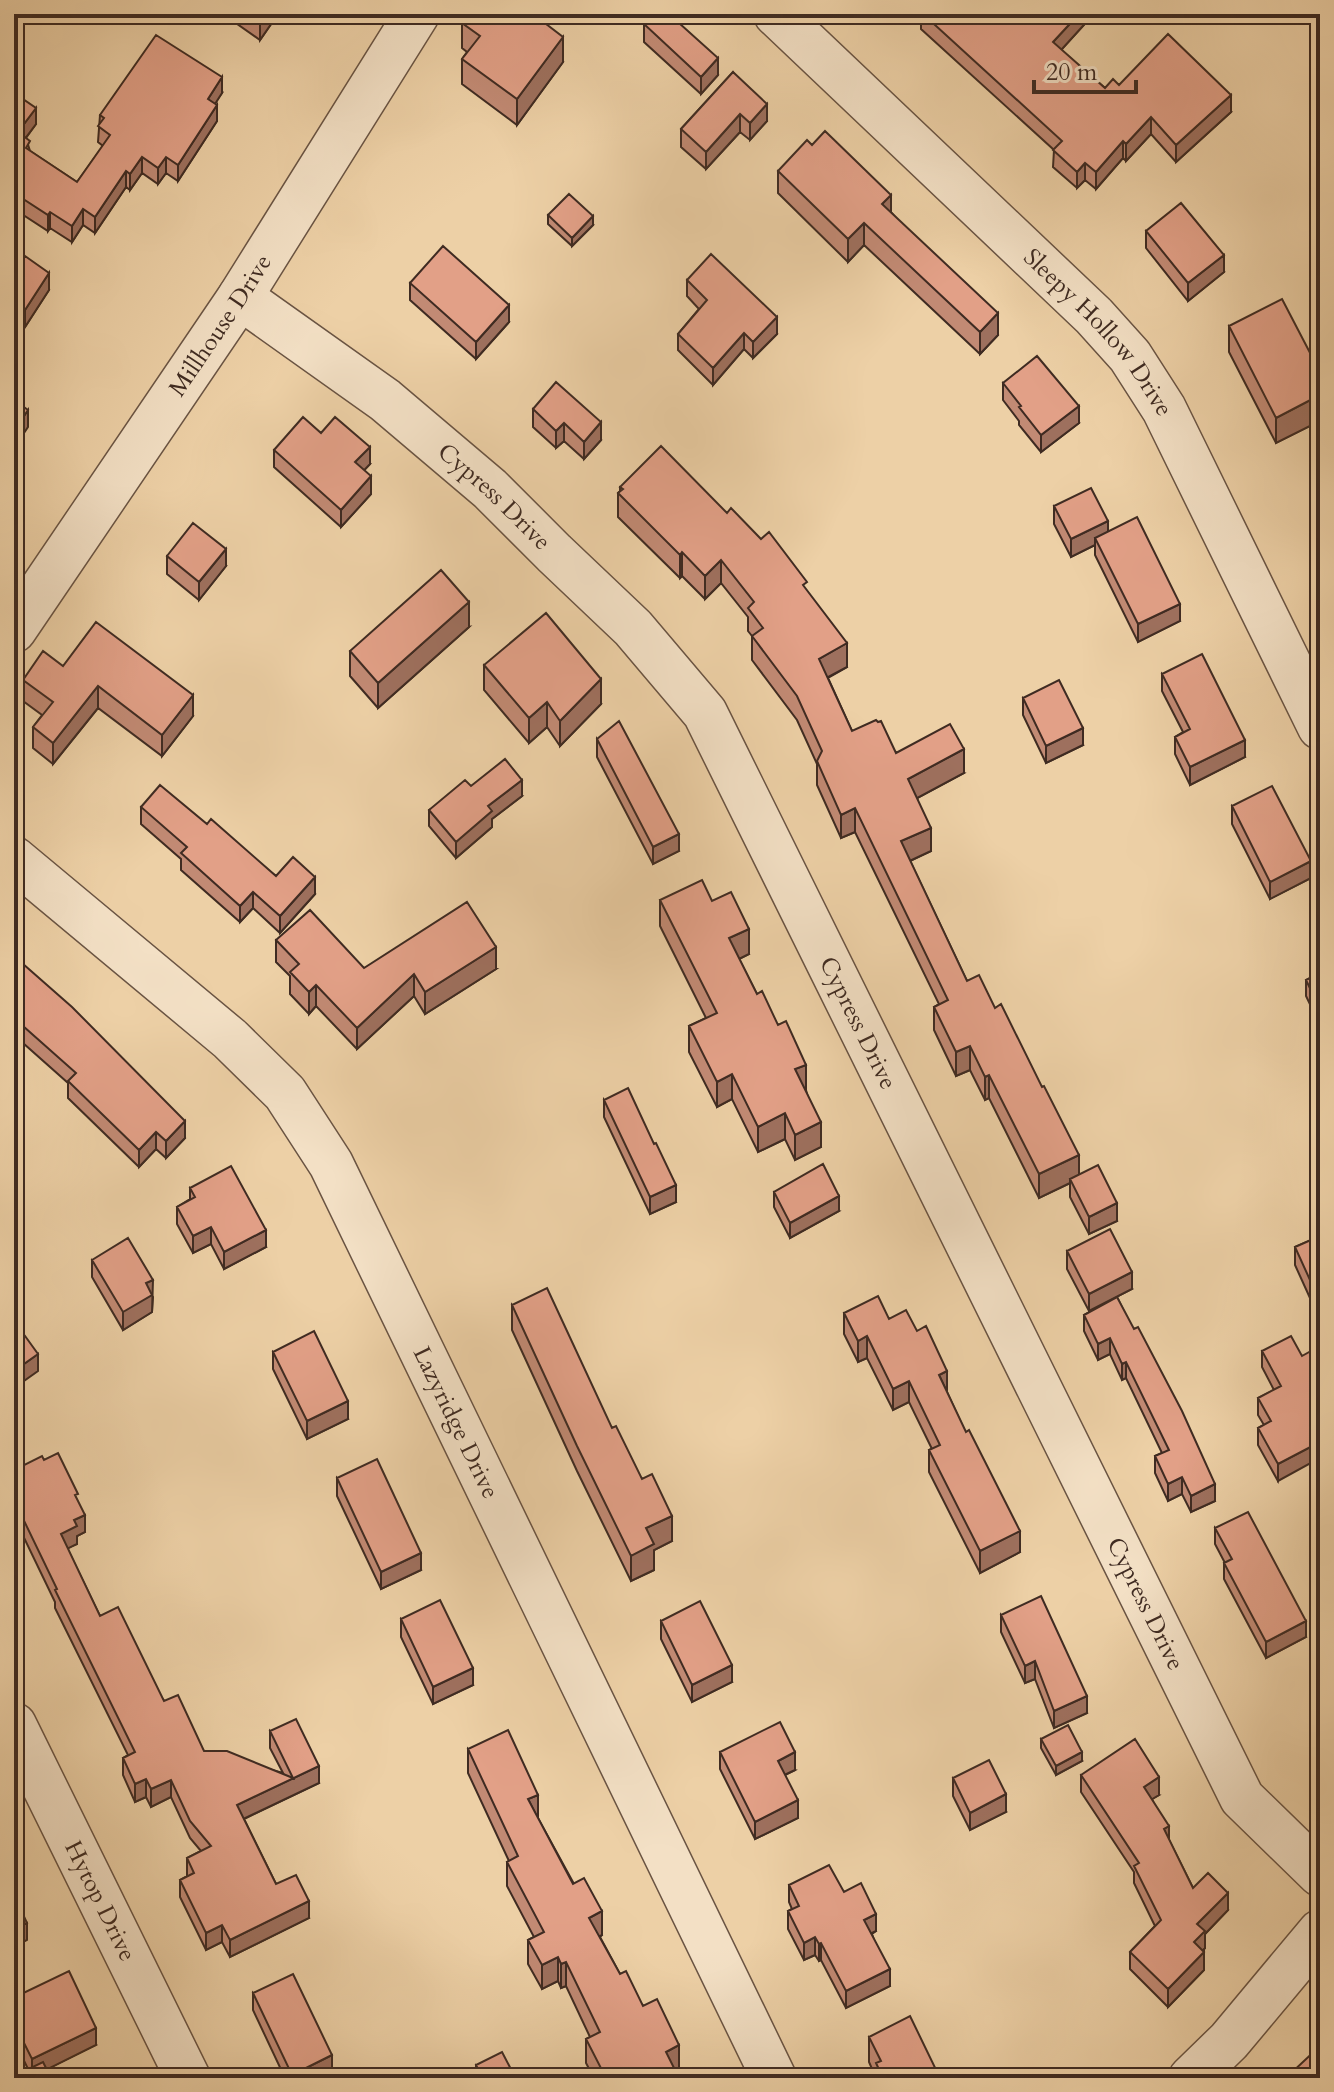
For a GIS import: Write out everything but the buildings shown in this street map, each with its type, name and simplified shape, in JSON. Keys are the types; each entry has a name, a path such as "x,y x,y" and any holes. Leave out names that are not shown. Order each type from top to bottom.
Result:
{"street":[{"name":"Millhouse Drive","path":"14,630 240,297 417,14"},
{"name":"Sleepy Hollow Drive","path":"776,14 1094,316 1130,356 1164,409 1320,727"},
{"name":"Cypress Drive","path":"240,297 385,400 490,489 633,628 705,713 1242,1798 1320,1874"},
{"name":"Lazyridge Drive","path":"14,859 230,1039 285,1093 331,1164 774,2078"},
{"name":"Hytop Drive","path":"14,1725 188,2078"},
{"path":"1191,2078 1229,2041 1320,1932"}]}
